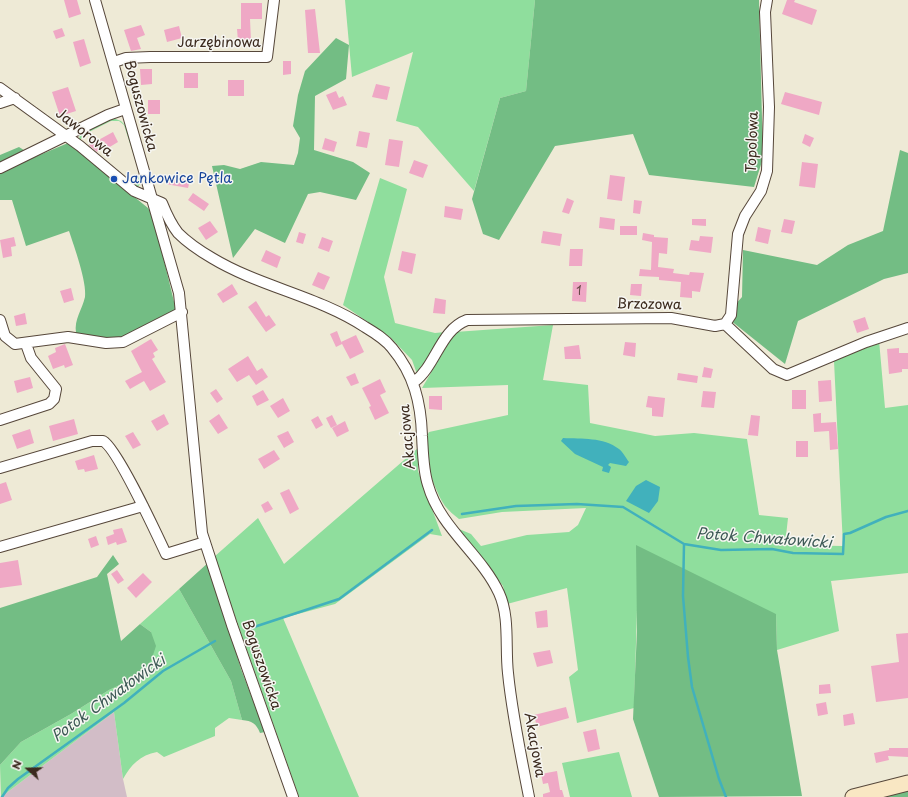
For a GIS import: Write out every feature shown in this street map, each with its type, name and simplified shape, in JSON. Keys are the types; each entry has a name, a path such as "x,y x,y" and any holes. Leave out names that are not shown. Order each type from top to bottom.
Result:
{"main road":[{"path":"853,797 908,783"}],"street":[{"name":"Boguszowicka","path":"95,0 114,62 125,110 174,272 182,312 200,522 205,542 237,640 293,797"},
{"name":"Jarzębinowa","path":"114,62 126,58 150,57 267,57 274,0"},
{"name":"Topolowa","path":"725,324 731,315 738,234 745,216 761,191 767,171 769,107 765,12 766,0"},
{"name":"Jaworowa","path":"0,88 66,135 134,191 152,198"},
{"path":"0,103 15,98"},
{"path":"0,168 108,115 125,110"},
{"name":"Akacjowa","path":"152,198 162,203 178,232 207,255 248,277 342,314 376,334 392,348 414,382 419,399 424,466 430,492 441,513 495,585 503,604 511,694 529,797"},
{"path":"0,320 2,331 7,339 15,344 26,344 68,337 106,343 123,342 140,335 182,312"},
{"name":"Brzozowa","path":"414,382 423,376 451,330 461,322 467,320 670,318 715,326 725,324"},
{"path":"725,324 773,369 787,375 852,347 908,328"},
{"path":"0,420 49,404 56,394 54,388 31,358 26,344"},
{"path":"0,468 100,440 109,446 166,554 205,542"},
{"path":"0,547 142,506"}],"shaded area":[{"path":"114,712 123,779 127,797 1,797"}],"green space":[{"path":"345,0 535,0 526,91 500,98 474,191 418,127 396,121 413,52 352,77"},
{"path":"535,0 759,0 763,158 754,187 649,175 633,134 555,146 499,240 483,234 472,199 500,98 526,91"},
{"path":"336,38 349,45 346,79 315,96 314,150 353,162 370,173 356,200 320,192 308,194 285,243 255,229 233,258 212,166 224,165 240,169 261,162 294,165 298,153 300,138 293,126 298,95 305,71"},
{"path":"113,118 121,121 126,126 140,174 141,182 138,187 136,187 100,159 100,156 131,182 140,175 124,125 119,121 111,121 83,135 80,141 79,140 80,134"},
{"path":"68,143 148,208 153,215 176,310 123,338 110,340 76,333 76,323 84,302 85,290 80,264 69,231 26,246 12,200 0,200 0,155 19,147 35,157"},
{"path":"900,150 908,153 908,273 884,279 798,321 785,364 725,316 742,297 743,250 817,265 848,245 883,231"},
{"path":"380,178 407,189 384,277 395,323 435,333 445,332 417,374 412,360 391,338 343,305"},
{"path":"553,325 543,380 588,385 590,423 655,436 694,433 747,439 759,515 788,518 785,545 843,546 834,361 879,340 885,408 908,405 908,573 831,581 839,631 777,650 776,614 637,610 634,708 577,723 569,677 578,670 567,588 507,604 503,586 459,529 471,534 481,546 527,535 569,532 578,525 586,508 502,512 459,519 445,506 441,499 429,469 425,448 426,439 429,432 508,415 508,385 422,388 455,332"},
{"path":"418,448 418,471 442,536 430,534 335,604 283,618 359,797 299,797 214,557 258,518 284,564"},
{"path":"636,545 776,614 777,650 802,796 659,797 633,719 637,631"},
{"path":"113,555 119,564 107,574 121,641 140,624 151,632 156,646 151,661 135,678 109,690 71,714 21,742 0,765 0,608 97,577"},
{"path":"209,562 241,669 265,732 260,733 253,723 242,720 231,681 179,589"},
{"path":"179,589 231,681 242,720 229,718 215,728 215,736 164,757 157,752 151,753 137,761 129,769 123,779 114,712 1,797 0,765 21,742 71,714 109,690 135,678 151,632 140,624"},
{"path":"619,752 632,797 570,797 562,763"},
{"path":"908,790 908,797 885,797"}],"water":[{"path":"563,438 592,439 606,442 619,449 629,462 626,466 610,463 608,465 611,467 609,473 602,471 603,467 575,454 561,441"},
{"path":"646,480 660,487 658,501 649,513 626,501 636,486"}],"building":[{"path":"64,0 77,0 81,14 69,18"},
{"path":"787,0 795,0 794,2 817,10 812,25 782,14"},
{"path":"241,3 262,3 262,19 250,19 251,41 238,41 237,29 241,29"},
{"path":"315,9 320,53 308,53 305,10"},
{"path":"141,25 145,35 137,38 141,49 131,51 124,30"},
{"path":"179,26 182,38 167,42 164,30"},
{"path":"62,28 65,36 56,39 53,31"},
{"path":"84,39 91,63 80,67 73,42"},
{"path":"283,61 291,61 291,74 283,75"},
{"path":"140,69 152,69 152,84 141,85"},
{"path":"184,73 198,73 198,88 184,88"},
{"path":"228,80 244,80 244,96 228,96"},
{"path":"376,84 390,87 387,100 372,97"},
{"path":"68,87 76,111 60,116 52,92"},
{"path":"336,91 339,98 343,96 347,105 333,110 326,95"},
{"path":"785,92 822,102 819,115 781,104"},
{"path":"148,100 160,100 160,114 148,114"},
{"path":"359,131 370,133 367,148 356,146"},
{"path":"113,132 118,142 108,148 104,141 97,152 89,145 91,141 93,143"},
{"path":"805,134 814,138 810,147 802,143"},
{"path":"325,138 337,142 334,152 322,149"},
{"path":"389,139 403,141 399,167 385,165"},
{"path":"414,160 428,165 423,178 409,173"},
{"path":"802,162 818,164 815,188 799,186"},
{"path":"610,175 625,177 622,201 607,199"},
{"path":"168,176 190,180 188,188 166,184"},
{"path":"193,193 209,204 204,211 188,200"},
{"path":"567,198 574,201 569,214 562,212"},
{"path":"634,200 642,201 640,214 633,213"},
{"path":"445,206 463,209 461,220 444,217"},
{"path":"600,217 615,219 614,230 599,228"},
{"path":"692,219 706,219 706,226 692,225"},
{"path":"784,219 795,221 792,234 781,232"},
{"path":"210,221 218,232 206,240 198,228"},
{"path":"620,226 637,226 637,235 620,235"},
{"path":"758,227 771,230 768,244 755,241"},
{"path":"543,231 562,234 560,246 541,243"},
{"path":"299,232 306,234 303,244 296,242"},
{"path":"643,233 654,235 654,237 668,238 667,254 659,253 658,267 674,269 673,273 689,275 690,272 704,273 700,292 692,291 692,298 680,297 681,282 659,280 659,277 639,276 640,269 651,270 652,242 642,240"},
{"path":"700,236 713,237 711,253 689,250 691,240 699,241"},
{"path":"14,237 16,246 11,247 12,256 3,258 0,240"},
{"path":"322,237 333,241 329,252 318,248"},
{"path":"570,249 583,249 582,266 569,266"},
{"path":"266,250 281,257 277,268 261,261"},
{"path":"402,251 416,254 412,274 398,270"},
{"path":"318,272 330,277 324,290 312,285"},
{"path":"573,282 587,282 586,302 572,301"},
{"path":"232,284 238,294 223,303 217,294"},
{"path":"631,284 642,284 641,296 630,295"},
{"path":"71,288 74,300 64,303 60,291"},
{"path":"435,298 446,300 445,314 433,313"},
{"path":"256,301 266,317 269,315 276,325 266,332 248,307"},
{"path":"25,313 27,324 16,326 14,316"},
{"path":"865,317 869,329 857,333 853,321"},
{"path":"337,331 342,344 336,347 330,334"},
{"path":"356,335 364,352 350,359 341,342"},
{"path":"151,339 158,350 153,353 155,357 152,359 166,382 150,391 144,381 130,389 125,381 142,372 131,351"},
{"path":"625,342 636,343 635,357 623,355"},
{"path":"65,344 73,365 65,368 64,365 53,369 48,356 56,352 55,348"},
{"path":"579,345 581,359 565,359 564,347"},
{"path":"899,348 899,353 908,353 908,369 902,369 902,372 889,374 887,349"},
{"path":"248,356 257,371 262,368 268,377 256,385 249,375 237,382 228,369"},
{"path":"704,367 713,369 711,378 702,377"},
{"path":"355,373 359,383 351,386 346,377"},
{"path":"678,373 698,376 697,383 677,380"},
{"path":"30,377 33,388 17,393 14,381"},
{"path":"380,379 386,392 380,395 389,413 375,420 369,407 371,406 362,388"},
{"path":"831,380 832,401 819,402 818,381"},
{"path":"216,389 223,399 217,403 210,393"},
{"path":"263,390 269,400 257,406 252,396"},
{"path":"792,390 806,390 806,409 792,409"},
{"path":"703,391 716,392 714,408 701,407"},
{"path":"429,396 442,396 442,410 429,409"},
{"path":"648,396 665,398 663,417 652,416 652,408 646,407"},
{"path":"283,398 290,411 278,418 270,406"},
{"path":"821,413 821,423 836,422 838,449 830,450 829,431 814,432 813,414"},
{"path":"164,414 169,424 157,431 151,421"},
{"path":"219,414 228,428 218,434 209,421"},
{"path":"332,415 337,425 331,428 326,418"},
{"path":"751,415 760,416 758,436 748,435"},
{"path":"318,416 323,425 316,429 311,420"},
{"path":"74,419 78,434 53,441 49,426"},
{"path":"345,421 349,431 337,437 332,428"},
{"path":"30,429 34,443 17,449 12,435"},
{"path":"288,431 294,442 284,448 277,436"},
{"path":"133,432 141,445 133,449 125,436"},
{"path":"796,441 808,441 808,457 796,457"},
{"path":"274,450 280,459 264,469 258,459"},
{"path":"94,455 98,469 85,472 84,469 78,470 75,461"},
{"path":"6,482 12,500 0,504 0,484"},
{"path":"289,489 299,509 290,514 280,493"},
{"path":"268,501 273,509 265,513 261,505"},
{"path":"122,528 127,542 117,545 116,542 108,545 106,537 114,534 113,530"},
{"path":"96,536 99,545 91,548 88,539"},
{"path":"18,560 22,585 0,588 0,563"},
{"path":"117,570 124,580 118,584 111,574"},
{"path":"143,573 152,582 136,598 127,588"},
{"path":"547,610 548,627 537,628 535,612"},
{"path":"908,633 908,698 876,702 871,666 899,662 896,634"},
{"path":"550,650 553,663 537,667 533,653"},
{"path":"830,684 831,693 819,694 819,685"},
{"path":"826,702 828,714 818,716 816,704"},
{"path":"566,707 569,718 537,727 534,715"},
{"path":"853,713 855,724 844,726 843,715"},
{"path":"596,729 600,749 588,752 583,732"},
{"path":"889,748 908,748 908,757 888,756 889,760 876,763 874,753 889,750"},
{"path":"557,771 560,790 562,790 564,797 543,797 543,794 550,792 548,783 543,784 541,774"}],"waterway":[{"name":"Potok Chwałowicki","path":"462,514 516,506 577,504 623,507 684,544 721,550 772,549 793,553 843,554 844,534 850,533 886,517 908,511"},
{"name":"Potok Chwałowicki","path":"251,628 339,599 432,530"},
{"path":"684,544 683,596 692,687 719,779 726,797"},
{"name":"Potok Chwałowicki","path":"2,797 8,788 18,779 124,703 163,671 215,641"}],"place":[{"name":"Jankowice Pętla","path":"114,179"}]}
